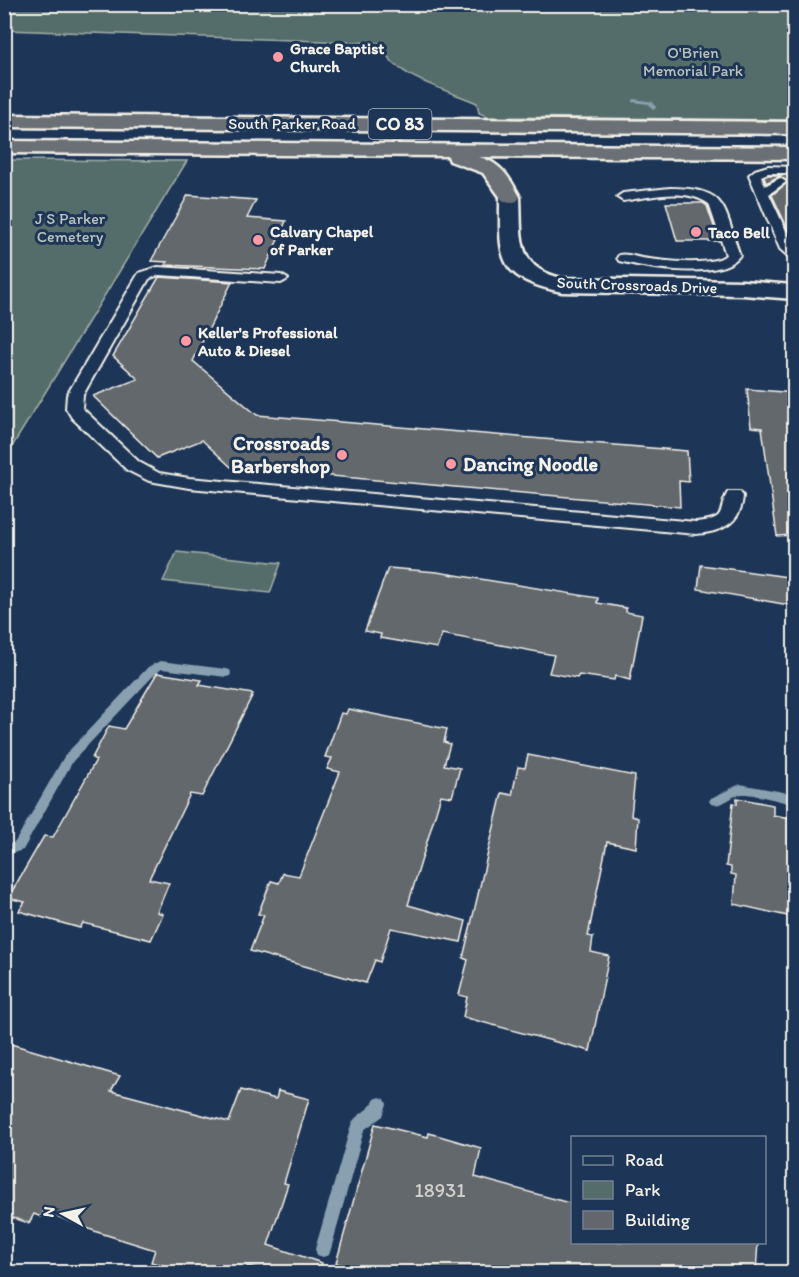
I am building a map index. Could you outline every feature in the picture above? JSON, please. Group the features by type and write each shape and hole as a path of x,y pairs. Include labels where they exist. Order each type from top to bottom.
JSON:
{"highway":[{"name":"South Parker Road","path":"4,121 795,128"},
{"name":"South Parker Road","path":"4,147 795,153"},
{"path":"417,150 485,165 498,173 510,197"},
{"path":"510,197 516,174 519,171 544,160 582,152"}],"street":[{"name":"South Crossroads Drive","path":"510,197 514,260 523,272 541,281 562,285 743,288 795,292"}],"lane":[{"path":"790,175 770,170 757,172 754,175 787,249 795,254"},
{"path":"762,193 790,175"},
{"path":"623,197 670,192 709,196 715,202 733,255 725,262 712,264 643,263 624,258"},
{"path":"281,279 158,272 144,276 75,395 74,408 78,415 133,466 155,477 189,483 696,528 710,528 728,517 734,509 734,496"}],"green space":[{"name":"O'Brien Memorial Park","path":"5,4 794,5 794,120 489,117 479,113 477,103 408,74 386,55 380,43 5,30"},
{"name":"J S Parker Cemetery","path":"4,160 187,161 5,458"},
{"path":"177,552 281,563 270,593 163,581"}],"building":[{"path":"768,175 795,175 795,244 772,195 788,182 779,176 766,183 764,177"},
{"path":"188,195 256,200 247,218 286,221 265,269 165,265 167,262 151,261"},
{"name":"Taco Bell","path":"666,203 703,203 707,206 719,241 677,241"},
{"path":"159,277 232,282 193,361 257,415 687,451 689,482 679,481 680,507 231,467 202,440 157,458 93,396 138,379 113,356"},
{"path":"747,389 795,393 795,535 777,536 762,428 751,427"},
{"path":"701,565 795,578 795,606 698,589"},
{"path":"388,568 437,572 598,598 597,603 626,608 626,612 642,615 630,680 615,676 614,680 579,675 577,678 549,673 554,655 442,634 437,648 380,638 381,634 365,631"},
{"path":"157,673 202,680 199,685 253,694 202,796 190,794 149,879 169,883 157,912 163,914 151,940 83,923 80,928 19,911 25,902 8,898 44,836 53,837 96,760 92,758 109,726 124,729"},
{"path":"348,709 447,729 444,742 450,744 444,765 460,768 452,797 441,795 408,905 466,921 461,942 391,928 380,962 375,960 366,983 250,951 264,915 258,914 271,881 279,883 283,873 299,876 340,772 327,769 332,758 325,757 341,713 346,714"},
{"path":"528,755 635,776 631,816 638,818 636,848 607,842 588,936 593,937 591,952 609,956 590,1051 463,1017 467,997 459,995 468,960 463,958 502,793 512,795 518,767 525,768"},
{"path":"737,798 773,805 773,815 795,819 795,912 792,912 792,917 734,904 736,875 731,874 731,867 726,866 733,803 737,804"},
{"path":"4,1042 120,1076 111,1091 229,1122 241,1090 276,1099 278,1091 309,1099 284,1183 288,1184 268,1245 322,1263 319,1272 271,1272 248,1266 245,1272 186,1272 151,1262 155,1250 97,1232 44,1211 41,1217 34,1214 29,1223 4,1215"},
{"path":"375,1124 428,1137 429,1133 481,1148 475,1177 571,1203 571,1244 758,1244 756,1272 367,1272 336,1263"}],"waterway":[{"path":"634,101 651,103 653,108"},
{"path":"7,850 19,846 69,758 152,670 160,665 226,673"},
{"path":"715,801 740,789 794,799"},
{"path":"323,1249 358,1125 378,1111 380,1104"}],"place":[{"name":"Grace Baptist Church","path":"278,57"},
{"name":"Taco Bell","path":"696,232"},
{"name":"Calvary Chapel of Parker","path":"258,240"},
{"name":"Keller's Professional Auto & Diesel","path":"186,341"},
{"name":"Crossroads Barbershop","path":"342,455"},
{"name":"Dancing Noodle","path":"451,464"}]}
